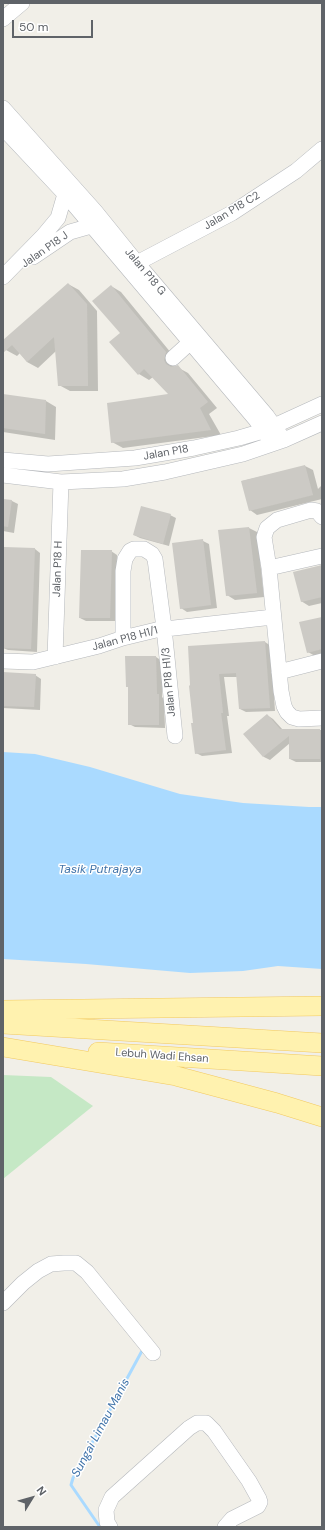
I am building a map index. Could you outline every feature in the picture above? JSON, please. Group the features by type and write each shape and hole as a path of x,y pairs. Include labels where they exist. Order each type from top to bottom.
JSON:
{"main road":[{"path":"3,1010 121,1007 322,1006"},
{"name":"Lebuh Wadi Ehsan","path":"3,1024 322,1043"},
{"path":"3,1047 176,1076 277,1102 322,1117"},
{"name":"Lebuh Wadi Ehsan","path":"3,1047 322,1066"}],"street":[{"path":"3,19 22,3"},
{"name":"Jalan P18 G","path":"3,108 94,211 137,263 256,420 269,429 278,442"},
{"name":"Jalan P18 G","path":"3,128 65,194 91,226 194,339"},
{"name":"Jalan P18 C2","path":"137,263 232,213 296,171 322,149"},
{"name":"Jalan P18 J","path":"3,277 43,236 58,218 65,194"},
{"name":"Jalan P18 J","path":"3,280 70,232 91,226"},
{"path":"173,358 194,339"},
{"name":"Jalan P18","path":"3,460 48,464 135,458 194,448 269,429 322,404"},
{"name":"Jalan P18","path":"3,475 61,482 123,479 165,472 242,454 278,442 322,423"},
{"name":"Jalan P18 H","path":"55,657 61,482"},
{"path":"322,517 317,511 311,510 277,520 267,528 264,538 282,699 287,712 292,717 299,719 322,718"},
{"name":"Jalan P18 H1/3","path":"122,638 123,571 127,555 134,549 144,549 152,554 155,559 175,736"},
{"path":"268,568 322,556"},
{"name":"Jalan P18 H1/1","path":"3,661 33,662 164,628 272,617"},
{"path":"279,672 322,662"},
{"path":"3,1303 23,1283 38,1271 51,1264 76,1263 87,1272 153,1353"},
{"path":"110,1527 107,1522 106,1510 112,1497 189,1428 197,1423 206,1423 214,1431 249,1481 260,1502 258,1506 232,1519 225,1527"}],"green space":[{"path":"3,1075 51,1077 93,1106 3,1179"}],"water":[{"name":"Tasik Putrajaya","path":"3,752 35,754 90,767 180,794 243,803 322,807 322,969 278,966 243,971 190,973 86,964 3,959"}],"building":[{"path":"68,283 87,304 88,386 58,386 54,337 27,362 12,345 3,353 3,340"},
{"path":"111,285 166,352 164,360 166,364 171,367 178,365 208,402 200,408 211,430 111,443 107,403 168,394 144,369 138,375 109,342 120,333 92,301"},
{"path":"3,394 46,400 45,434 3,428"},
{"path":"305,465 313,495 249,511 241,481"},
{"path":"3,499 12,500 8,527 3,526"},
{"path":"141,506 171,514 163,544 133,535"},
{"path":"249,527 257,593 226,596 218,530"},
{"path":"203,539 211,605 180,609 172,543"},
{"path":"4,547 35,548 31,649 3,648"},
{"path":"81,550 112,550 110,618 79,618"},
{"path":"322,565 322,597 301,602 293,572"},
{"path":"322,617 322,649 307,653 299,622"},
{"path":"265,641 270,708 239,709 236,673 219,674 223,713 221,713 226,750 195,754 191,723 193,723 189,686 188,646"},
{"path":"125,656 156,656 157,694 159,694 159,725 128,725 128,687 126,687"},
{"path":"3,672 36,674 34,707 3,706"},
{"path":"267,714 280,729 320,729 320,759 289,759 289,736 263,757 243,734"}],"waterway":[{"name":"Sungai Limau Manis","path":"100,1527 71,1485 73,1478 143,1349"}]}
